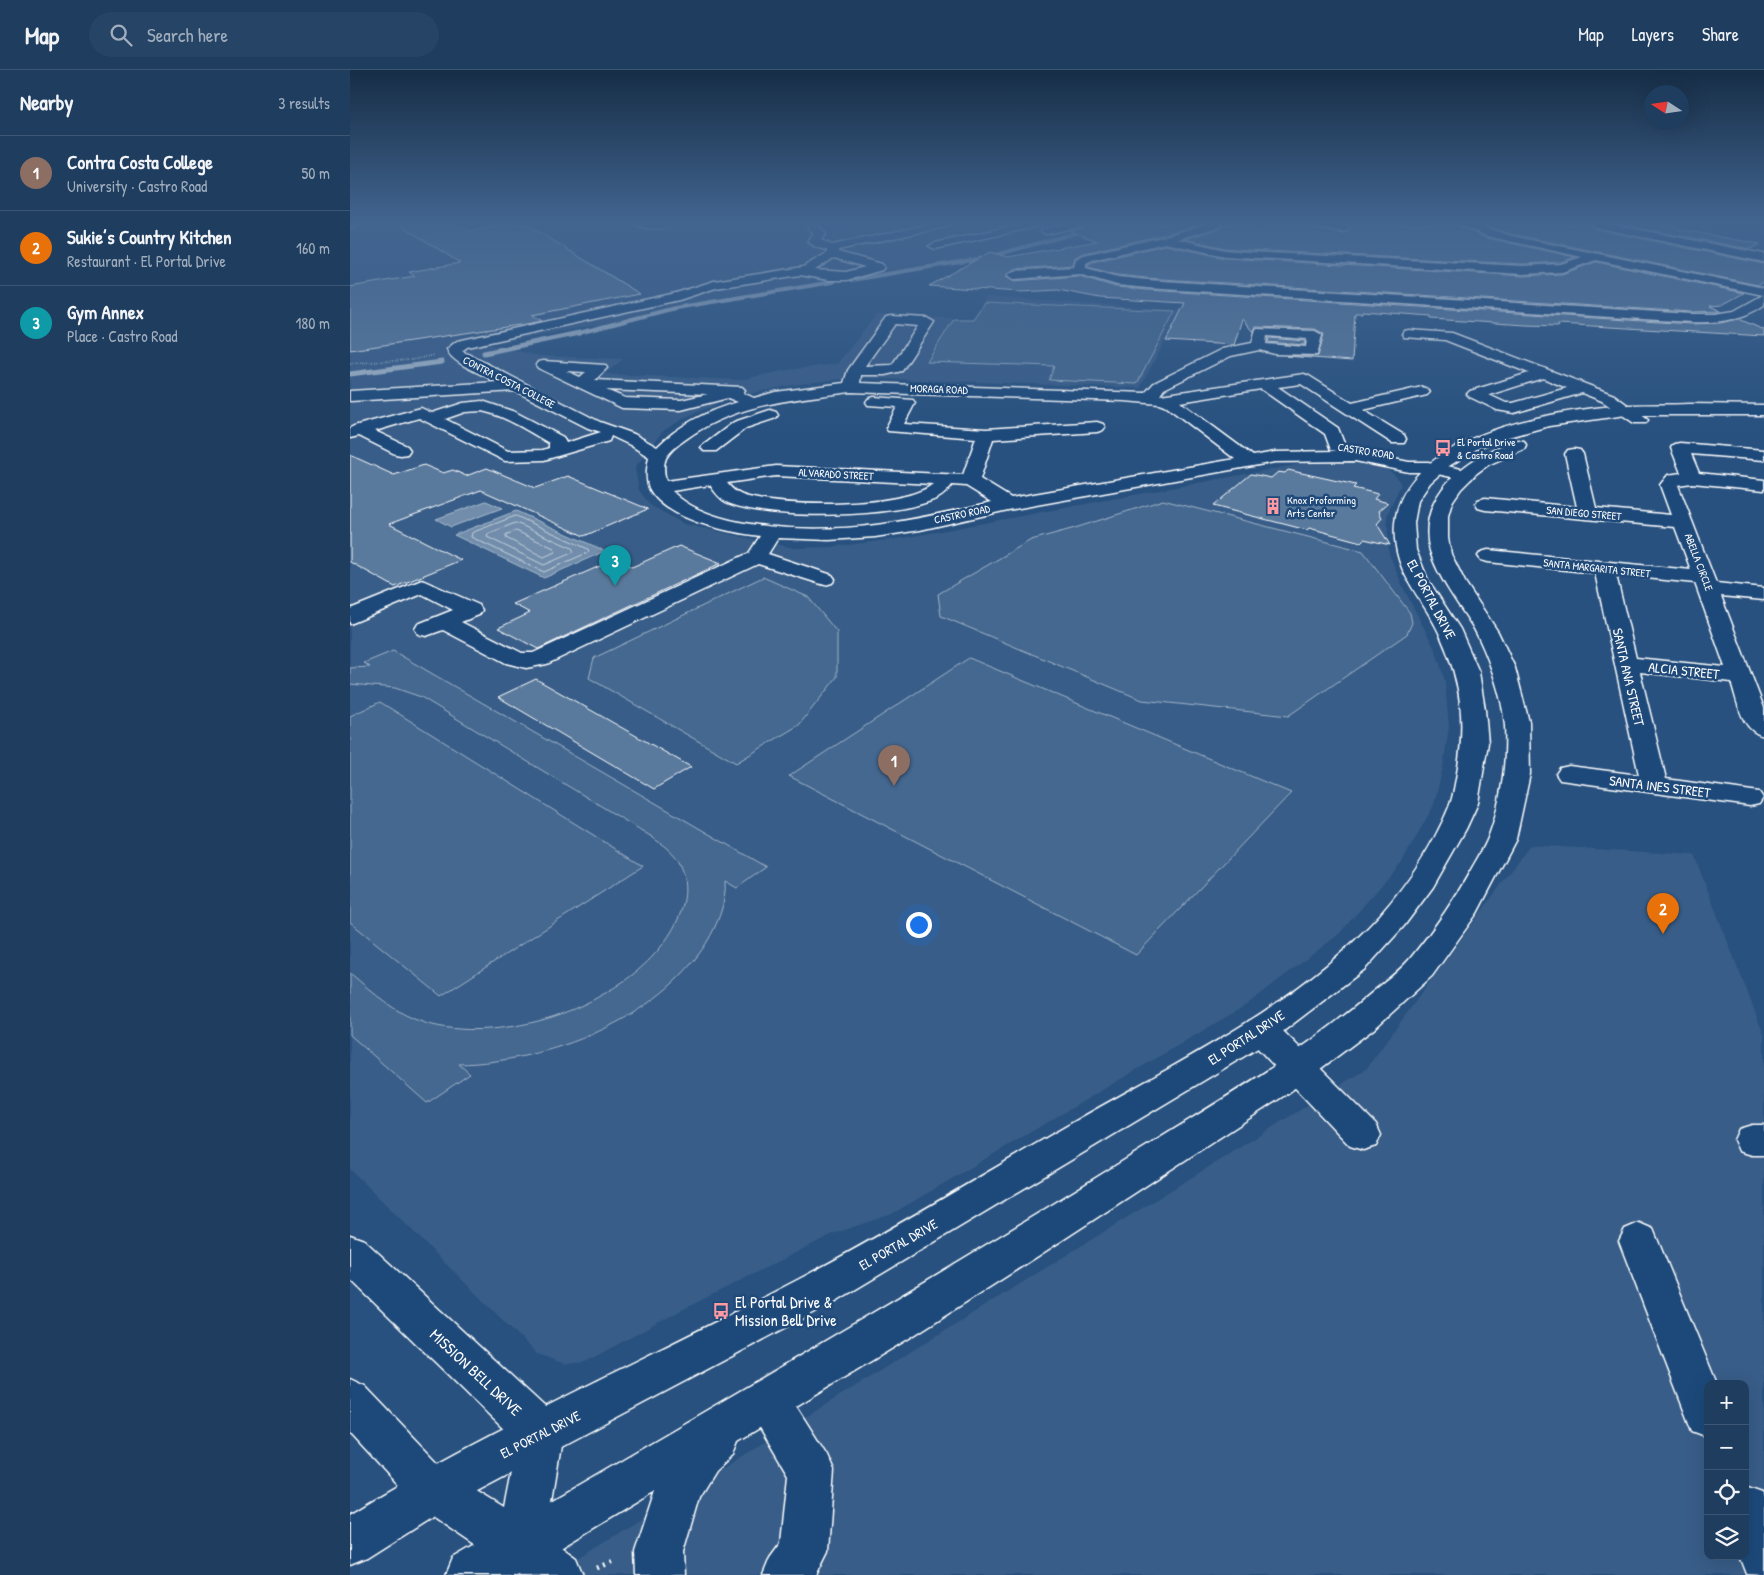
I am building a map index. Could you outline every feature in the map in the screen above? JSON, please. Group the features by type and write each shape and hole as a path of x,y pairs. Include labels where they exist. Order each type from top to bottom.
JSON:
{"street":[{"name":"CONTRA COSTA COLLEGE","path":"658,456 634,454 598,431 460,356 455,353 454,349 462,344 685,294"},
{"path":"1311,294 1708,318 1742,313 1764,299"},
{"path":"850,387 854,370 890,320 927,322 897,368 885,371 854,370"},
{"path":"1410,334 1447,336 1608,398 1633,415"},
{"path":"1259,346 1227,352 1159,386 1155,399 1304,379 1398,439"},
{"path":"1544,373 1475,394 1503,407 1514,408 1583,388"},
{"path":"581,384 622,402 681,405 728,392 780,381"},
{"path":"1264,384 1345,436 1380,428"},
{"path":"350,396 517,386"},
{"name":"MORAGA ROAD","path":"658,456 675,439 696,424 752,403 804,392 850,387 1155,399 1186,413 1249,461"},
{"path":"728,392 752,403"},
{"path":"1350,408 1422,392"},
{"path":"710,446 740,425 781,411 820,403 866,401 907,403 894,428 986,434 1097,426"},
{"path":"355,432 427,415 483,406 498,411 558,441 558,449"},
{"name":"EL PORTAL DRIVE","path":"470,1575 896,1323 1024,1244 1276,1082 1363,1019 1421,968 1466,906 1502,839 1516,774 1517,722 1503,668 1487,632 1446,565 1438,538 1439,516 1443,502 1443,462 1474,443 1495,435 1548,421 1633,415 1672,408 1764,410"},
{"path":"1186,413 1206,410"},
{"path":"427,415 505,456 544,455 598,431"},
{"name":"EL PORTAL DRIVE","path":"1633,415 1764,420"},
{"path":"355,432 401,450"},
{"path":"970,481 986,434"},
{"name":"CASTRO ROAD","path":"1275,457 1287,450 1345,436 1389,454 1418,461 1443,470"},
{"path":"1692,478 1680,448 1764,455"},
{"path":"1574,454 1588,514"},
{"name":"CASTRO ROAD","path":"658,487 674,504 698,516 733,527 772,532 829,534 874,531 920,524 1008,504 1275,457 1297,458 1347,455 1443,470"},
{"path":"658,456 655,471 658,487"},
{"name":"EL PORTAL DRIVE","path":"350,1541 433,1490 822,1288 1261,1030 1354,961 1393,919 1423,880 1465,803 1474,743 1473,710 1467,672 1449,629 1418,580 1406,550 1404,523 1409,501 1423,480 1443,470"},
{"name":"ALVARADO STREET","path":"658,487 776,471 970,481 1008,504"},
{"name":"ABELLA CIRCLE","path":"1764,484 1692,478 1674,479 1669,485 1758,724 1764,729"},
{"path":"715,479 728,496 746,502 796,509 865,507 900,502 932,494 948,480"},
{"name":"SAN DIEGO STREET","path":"1485,504 1684,522"},
{"path":"350,617 422,586 471,610 435,625 514,658 526,661 540,659 756,557 772,532"},
{"name":"SANTA MARGARITA STREET","path":"1488,556 1604,569 1764,594"},
{"path":"756,557 780,562 825,579"},
{"name":"SANTA ANA STREET","path":"1604,569 1654,785"},
{"name":"ALCIA STREET","path":"1626,664 1741,676"},
{"name":"SANTA INES STREET","path":"1569,774 1750,798"},
{"path":"1261,1030 1363,1135"},
{"path":"1639,1241 1704,1405"},
{"name":"MISSION BELL DRIVE","path":"350,1253 541,1434"},
{"path":"350,1401 433,1490 520,1546 575,1573"},
{"path":"660,1575 659,1552 679,1487 699,1455 754,1407 811,1471 804,1550 786,1575"},
{"path":"520,1546 541,1434"},
{"path":"1747,1515 1764,1557"}],"path":[{"path":"350,363 412,360 438,354"},
{"path":"575,1573 617,1560"}],"shaded area":[{"path":"350,294 769,294 489,344 539,356 623,359 605,374 739,380 787,370 837,364 876,315 972,319 986,297 1181,310 1140,388 863,378 792,385 753,393 720,403 686,417 663,431 635,468 639,490 650,505 684,524 794,548 831,547 903,538 1321,460 1341,458 1377,465 1396,476 1401,484 1387,516 1389,554 1403,587 1436,651 1445,681 1449,727 1443,767 1434,805 1402,862 1338,935 1245,1006 892,1214 833,1234 680,1311 585,1362 565,1364 537,1354 350,1169"},
{"path":"984,303 1175,311 1137,384 1049,380 1054,366 927,362 954,319 973,319"},
{"path":"1163,500 1363,551 1410,613 1412,623 1407,634 1288,716 1142,700 941,616 938,594 1031,540"},
{"path":"763,577 808,597 837,632 837,677 799,725 736,763 589,678 594,658"},
{"path":"393,651 766,867 737,888 725,881 721,913 707,942 686,970 661,994 631,1014 598,1031 564,1045 529,1055 459,1064 470,1074 427,1103 350,1035 350,973 394,1008 425,1023 469,1030 513,1026 553,1017 585,1004 605,993 624,981 651,958 663,944 681,912 685,895 684,877 675,856 652,837 421,697 395,688 350,684 350,668 370,667 364,663"},
{"path":"969,658 1291,793 1136,955 789,776"},
{"path":"380,702 643,866 441,996 350,922 350,716"},
{"path":"1530,845 1694,855 1764,1035 1764,1575 551,1575 1366,1069"}],"water":[{"path":"486,501 502,508 451,527 436,519"},
{"path":"516,511 605,551 544,578 454,535"}],"building":[{"path":"350,294 639,294 532,315 542,321 350,350"},
{"path":"1080,294 1215,294 1691,324 1720,323 1739,319 1764,330 1764,336 1558,324 1559,326 1526,325 1431,319 1431,316 1362,311 1362,313 1355,313 1352,361 1286,356 1318,356 1324,334 1315,329 1256,327 1253,332 1242,319 1234,345 1166,341 1185,303 1100,298"},
{"path":"1407,294 1742,294 1722,305 1710,306 1721,311 1691,312"},
{"path":"1269,338 1305,341 1304,345 1268,342"},
{"path":"350,455 394,475 424,465 443,473 453,470 466,476 487,468 535,488 568,476 648,509 584,536 481,490 389,524 461,560 395,587 350,562"},
{"name":"Knox Proforming Arts Center","path":"1288,470 1356,485 1353,488 1378,494 1374,499 1388,503 1379,511 1382,518 1377,524 1390,545 1364,539 1361,542 1213,506 1251,474 1271,478 1278,472 1285,473"},
{"path":"679,546 721,563 538,649 498,628 530,613 513,604 616,559 632,567"},
{"path":"536,679 691,767 654,789 498,697"}],"waterway":[{"path":"578,333 675,308 759,294"},
{"path":"484,353 578,333"},
{"path":"350,374 442,362"}],"place":[{"name":"El Portal Drive & Castro Road","path":"1443,448"},
{"name":"Knox Proforming Arts Center","path":"1273,506"},
{"name":"Gym Annex","path":"615,586"},
{"name":"Contra Costa College","path":"894,786"},
{"name":"Sukie’s Country Kitchen","path":"1663,934"},
{"name":"El Portal Drive & Mission Bell Drive","path":"721,1311"}]}
